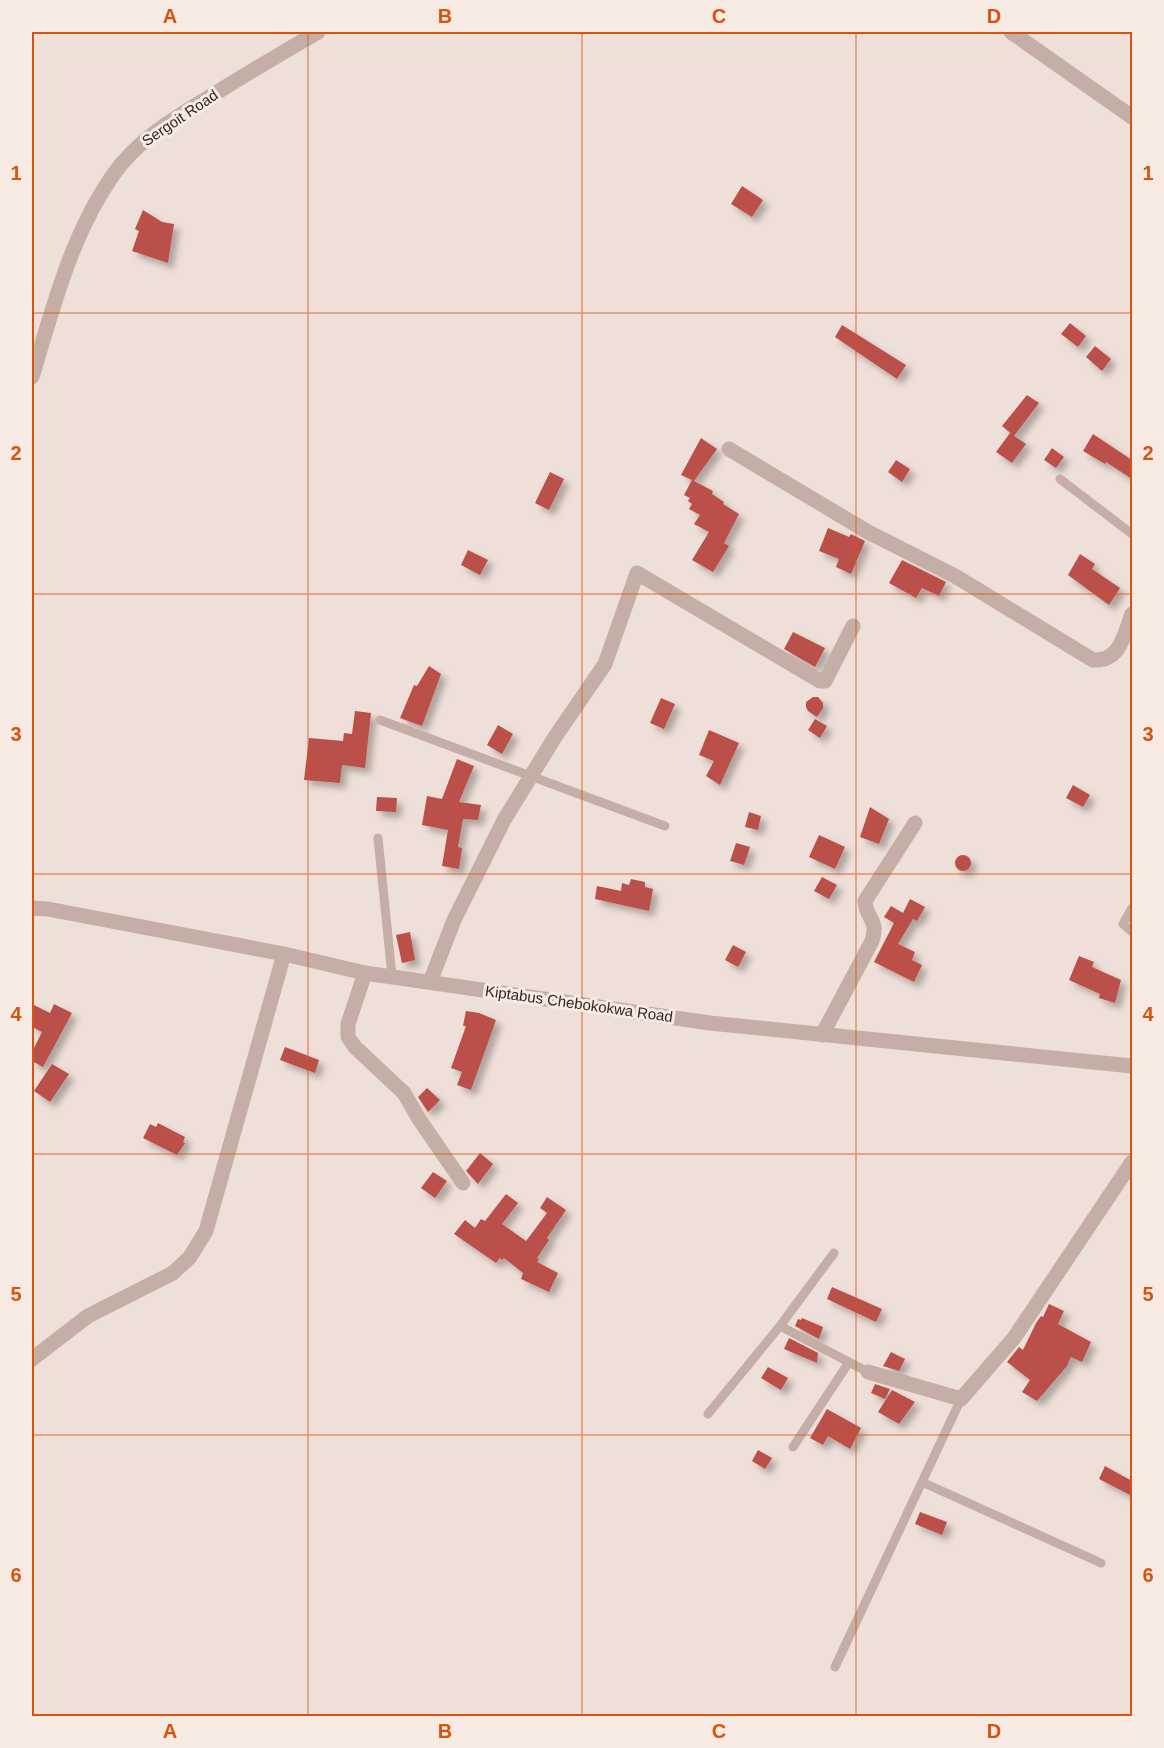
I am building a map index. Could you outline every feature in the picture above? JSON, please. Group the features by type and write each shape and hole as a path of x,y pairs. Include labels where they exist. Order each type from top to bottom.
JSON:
{"street":[{"name":"Sergoit Road","path":"32,377 61,282 81,230 113,174 141,143 186,111 318,32"},
{"path":"1011,32 1132,117"},
{"path":"729,449 868,532 954,576 1093,660 1107,659 1119,649 1132,615"},
{"path":"430,982 454,920 504,820 604,664 636,573 820,681 825,681 853,626"},
{"path":"822,1035 872,941 874,924 865,908 865,901 915,823"},
{"name":"Kiptabus Chebokokwa Road","path":"32,908 48,909 284,954 364,973 710,1023 1132,1066"},
{"path":"32,1359 88,1316 173,1273 190,1257 206,1231 284,954"},
{"path":"364,973 348,1024 348,1038 404,1093 463,1183"},
{"path":"868,1372 961,1399 1014,1338 1132,1162"}],"lane":[{"path":"1060,479 1132,534"},
{"path":"380,720 665,826"},
{"path":"378,838 392,976"},
{"path":"1132,908 1123,924 1132,932"},
{"path":"708,1414 780,1326 834,1253"},
{"path":"780,1326 868,1372"},
{"path":"793,1447 849,1362"},
{"path":"835,1667 961,1399"},
{"path":"922,1482 1101,1563"}],"building":[{"path":"742,186 763,200 752,217 731,204"},
{"path":"143,210 162,222 174,224 168,263 132,251 139,231 135,229"},
{"path":"1070,323 1086,336 1078,347 1061,334"},
{"path":"842,325 906,365 897,379 835,337"},
{"path":"1095,346 1111,359 1102,371 1086,357"},
{"path":"1027,395 1039,403 1014,436 1002,426"},
{"path":"1010,433 1026,444 1012,463 996,452"},
{"path":"1093,434 1132,460 1132,479 1106,462 1105,464 1083,451"},
{"path":"701,438 717,449 694,481 713,491 712,494 724,502 723,504 739,514 724,543 729,546 713,572 692,560 709,532 694,524 700,515 689,509 692,504 688,501 690,498 684,495 692,480 681,475"},
{"path":"1052,448 1064,457 1056,468 1044,460"},
{"path":"896,460 910,469 902,482 888,472"},
{"path":"550,472 564,479 549,510 535,503"},
{"path":"828,528 849,537 851,534 865,541 851,574 836,567 839,559 819,551"},
{"path":"468,550 488,560 480,575 461,565"},
{"path":"1080,554 1095,564 1092,569 1120,588 1109,605 1068,575"},
{"path":"902,560 946,582 939,596 922,588 916,598 889,583"},
{"path":"793,632 825,648 815,667 784,649"},
{"path":"429,666 441,674 422,726 400,718 414,685 417,686"},
{"path":"813,697 818,697 823,703 823,708 817,717 806,707 806,702"},
{"path":"661,698 675,704 664,729 650,723"},
{"path":"355,711 371,713 365,768 342,765 340,783 304,780 309,738 343,741 344,733 352,734"},
{"path":"815,719 827,726 820,738 808,730"},
{"path":"498,725 513,734 502,754 487,745"},
{"path":"709,730 739,743 720,785 706,776 714,761 699,755"},
{"path":"457,759 474,766 459,802 481,805 478,820 463,819 458,847 462,848 459,869 442,866 448,830 422,825 427,796 442,799"},
{"path":"1073,785 1090,795 1083,807 1066,798"},
{"path":"377,797 397,798 396,812 376,811"},
{"path":"870,807 889,819 879,844 860,837"},
{"path":"749,812 761,816 758,830 745,827"},
{"path":"819,835 845,847 835,869 809,857"},
{"path":"736,843 750,847 744,865 730,861"},
{"path":"960,855 966,855 971,863 969,869 960,871 955,866 955,860"},
{"path":"822,877 837,885 829,899 814,891"},
{"path":"631,879 645,882 645,887 653,889 649,911 595,899 597,886 621,891 622,883 629,885"},
{"path":"910,899 925,907 917,921 913,919 898,944 915,952 912,960 922,965 914,982 874,962 894,923 884,917 891,906 903,913"},
{"path":"410,932 415,960 402,963 396,935"},
{"path":"733,945 746,952 738,967 725,960"},
{"path":"1079,956 1094,962 1092,967 1121,980 1115,1003 1099,998 1100,994 1069,980"},
{"path":"32,1004 50,1013 54,1004 72,1013 43,1067 32,1061 32,1052 42,1032 32,1027"},
{"path":"466,1011 479,1013 496,1020 471,1090 457,1085 462,1072 451,1068 466,1026 463,1026"},
{"path":"285,1047 319,1060 315,1073 280,1060"},
{"path":"52,1064 69,1074 50,1102 34,1091"},
{"path":"427,1088 440,1100 428,1112 418,1097"},
{"path":"158,1123 185,1137 183,1142 185,1143 177,1155 143,1138 150,1124 156,1127"},
{"path":"480,1153 493,1164 478,1184 466,1171"},
{"path":"433,1172 447,1181 435,1198 421,1188"},
{"path":"506,1194 518,1203 502,1224 526,1241 547,1213 540,1208 547,1197 566,1210 537,1258 539,1260 537,1262 558,1273 549,1292 521,1279 523,1273 504,1258 502,1260 500,1258 496,1263 454,1234 465,1220 475,1228 481,1219 485,1221"},
{"path":"832,1287 882,1309 876,1322 827,1299"},
{"path":"1049,1304 1064,1311 1058,1324 1091,1342 1082,1362 1071,1357 1067,1366 1037,1401 1022,1392 1030,1380 1007,1362 1019,1347 1023,1350 1036,1323 1041,1316 1043,1317"},
{"path":"802,1318 823,1327 819,1339 795,1326 798,1319"},
{"path":"789,1338 818,1353 817,1363 784,1349"},
{"path":"891,1352 905,1359 899,1371 883,1366"},
{"path":"768,1367 788,1378 781,1390 761,1378"},
{"path":"875,1384 890,1389 885,1399 871,1393"},
{"path":"892,1390 915,1402 899,1424 878,1412"},
{"path":"827,1409 861,1428 850,1449 828,1436 823,1445 810,1438"},
{"path":"758,1450 772,1458 765,1469 752,1461"},
{"path":"1105,1466 1132,1481 1132,1496 1099,1479"},
{"path":"920,1512 947,1522 942,1535 915,1524"}]}
